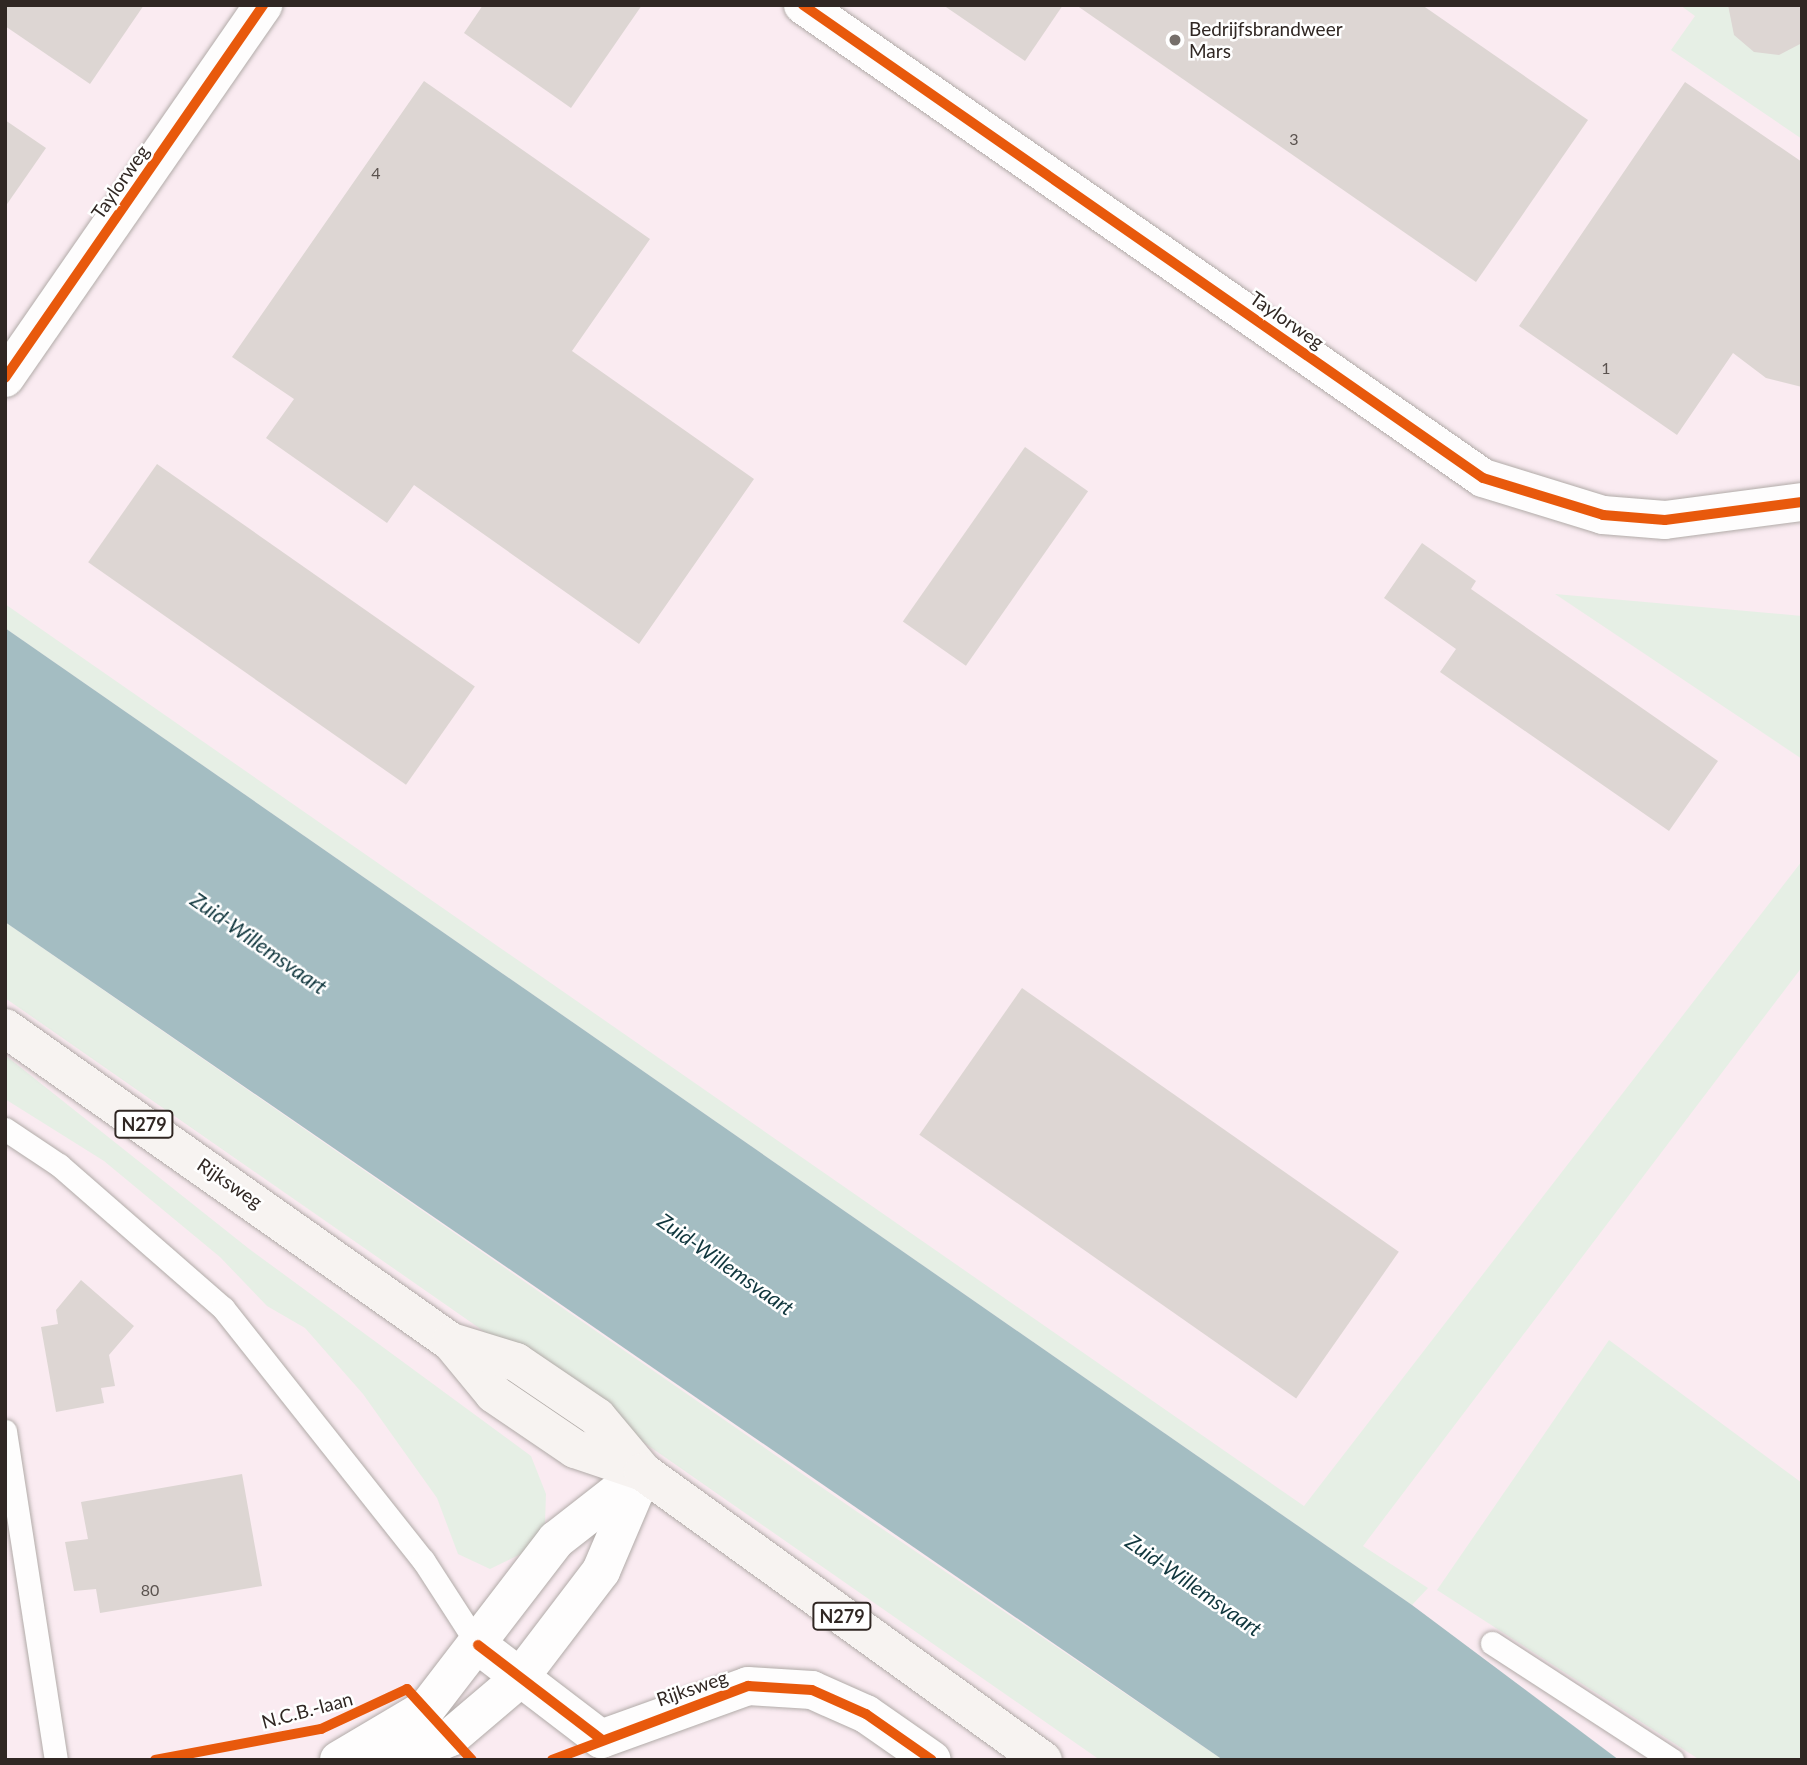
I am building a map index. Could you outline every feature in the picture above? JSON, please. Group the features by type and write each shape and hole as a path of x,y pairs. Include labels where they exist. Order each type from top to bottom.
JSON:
{"main road":[{"name":"Rijksweg","path":"5,1028 451,1342 526,1368 597,1417 643,1472 1042,1760"}],"street":[{"name":"Taylorweg","path":"5,378 263,5"},
{"name":"Taylorweg","path":"803,5 1483,478 1603,515 1665,520 1802,502"},
{"path":"339,1760 426,1708 478,1645 556,1540 643,1472"},
{"path":"397,1760 451,1737 518,1679 601,1571 643,1472"},
{"name":"Rijksweg","path":"478,1645 518,1679 601,1739 748,1686 812,1690 866,1714 932,1760"}],"lane":[{"path":"5,1129 60,1166 223,1308 422,1560 478,1645"},
{"path":"5,1431 56,1760"},
{"path":"1492,1643 1672,1760"}],"shaded area":[{"path":"5,5 1802,5 1802,1760 5,1760"},
{"path":"1680,5 1802,5 1802,139 1671,50 1695,16"},
{"path":"1555,594 1802,616 1802,759"},
{"path":"5,604 1304,1506 1802,861 1802,967 1363,1546 1428,1588 1412,1605 5,628"},
{"path":"5,922 856,1511 1223,1760 1100,1760 5,998"},
{"path":"5,1055 248,1248 531,1456 546,1494 545,1523 531,1549 490,1569 458,1554 437,1498 363,1394 305,1328 267,1306 220,1257 104,1161 5,1099"},
{"path":"1609,1340 1802,1483 1802,1760 1700,1760 1437,1590"}],"water":[{"name":"Zuid-Willemsvaart","path":"5,628 1412,1605 1619,1760 1223,1760 5,922"}],"building":[{"path":"5,5 144,5 90,84 5,26"},
{"path":"483,5 642,5 571,108 464,33"},
{"path":"943,5 1063,5 1025,61"},
{"path":"1076,5 1422,5 1588,120 1476,282"},
{"path":"1728,5 1802,5 1802,43 1779,55 1754,52 1734,35"},
{"path":"424,81 650,239 572,351 754,479 639,644 414,485 387,523 266,438 294,399 232,357"},
{"path":"1685,82 1802,162 1802,387 1766,378 1733,353 1677,435 1519,326"},
{"path":"5,120 46,148 5,207"},
{"path":"1025,447 1088,491 966,666 903,621"},
{"path":"157,464 475,687 406,785 88,562"},
{"path":"1422,543 1476,581 1471,589 1718,761 1669,831 1440,672 1456,649 1384,598"},
{"path":"1022,988 1399,1252 1296,1398 919,1135"},
{"path":"81,1280 134,1326 109,1355 115,1386 101,1388 104,1403 56,1412 41,1327 58,1324 56,1310"},
{"path":"242,1474 262,1586 100,1613 96,1589 74,1591 65,1542 88,1539 81,1502"}],"cycle path":[{"path":"5,378 263,5"},
{"path":"803,5 1483,478 1603,515 1665,520 1802,502"},
{"path":"478,1645 601,1739"},
{"path":"552,1760 748,1686 812,1690 866,1714 932,1760"},
{"name":"N.C.B.-laan","path":"155,1760 321,1729 407,1689 472,1760"}],"place":[{"name":"Bedrijfsbrandweer Mars","path":"1175,40"}]}
